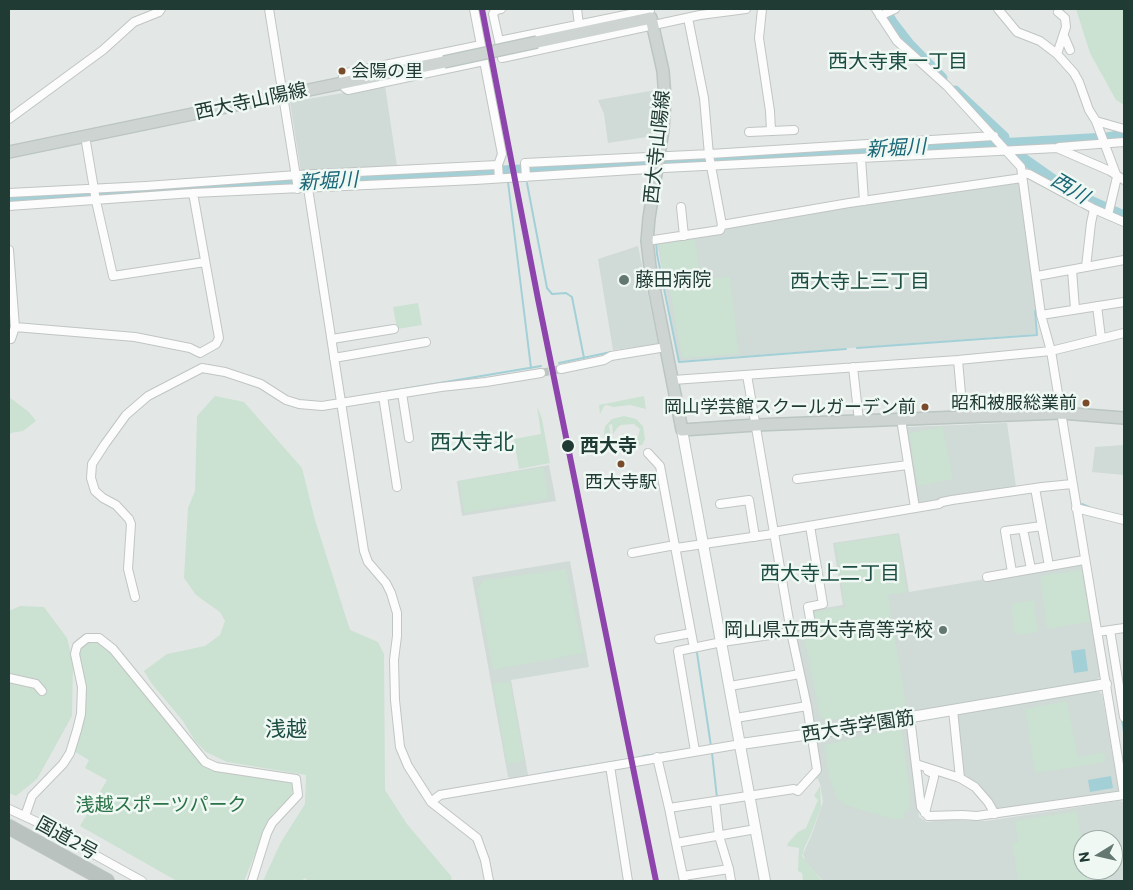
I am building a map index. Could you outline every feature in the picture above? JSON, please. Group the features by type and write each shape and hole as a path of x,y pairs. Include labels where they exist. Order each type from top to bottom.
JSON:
{"highway":[{"name":"国道2号","path":"9,827 107,881"}],"main road":[{"name":"西大寺山陽線","path":"9,152 538,42 651,15 665,85 665,112 647,241 650,267 681,426"},
{"path":"1060,409 1124,418"},
{"path":"681,426 1060,409 1124,410"}],"street":[{"path":"9,119 103,50 134,22 161,9"},
{"path":"269,9 298,182"},
{"path":"474,9 502,154 498,165 499,177"},
{"path":"501,9 496,10 493,14 502,58 651,15"},
{"path":"577,9 579,25"},
{"path":"499,41 579,25 651,15 688,18 702,12 746,9"},
{"path":"762,9 759,38 770,111 771,131"},
{"path":"876,9 887,13 897,42 947,86 1021,167 1041,315 1050,351 1124,795 977,816 931,816 925,813 922,807 910,718"},
{"path":"998,9 1017,32 1040,41 1058,54 1077,77 1089,110 1096,121 1104,144 1121,178 1110,212"},
{"path":"1058,12 1065,18 1066,27 1058,54"},
{"path":"647,241 720,230 722,225 710,154 704,98 688,18"},
{"path":"1064,36 1070,50"},
{"path":"481,45 346,73 343,76 345,88 348,90 484,61"},
{"path":"1096,121 1124,129"},
{"path":"749,132 794,130"},
{"path":"85,136 96,200 113,276 205,262"},
{"path":"526,175 525,163 995,137"},
{"path":"9,206 96,200 147,191 298,182 308,188 1057,148 1124,142"},
{"path":"1057,148 1110,171 1121,178"},
{"path":"861,158 864,201"},
{"path":"561,161 562,173"},
{"path":"9,193 94,189 193,193 298,182 344,174 475,168 498,165"},
{"path":"475,168 475,179"},
{"path":"344,174 345,185"},
{"path":"722,225 1029,174 1094,209 1110,212 1124,222"},
{"path":"308,188 365,557 386,582 395,602 397,636 394,660 395,700 400,747 408,766 432,802 477,838 485,860 489,881"},
{"path":"193,193 219,338 216,344 200,353"},
{"path":"680,208 684,236"},
{"path":"1086,268 1090,224 1094,209"},
{"path":"9,250 15,327 11,339 9,338"},
{"path":"1036,276 1124,260"},
{"path":"1072,270 1075,309"},
{"path":"1041,315 1124,302"},
{"path":"1097,306 1101,338"},
{"path":"15,327 134,337 190,348 200,353 203,361 202,368"},
{"path":"332,339 394,329"},
{"path":"673,380 958,360 1050,351 1124,333"},
{"path":"334,358 426,342"},
{"path":"561,369 604,360 611,356 666,347"},
{"path":"958,360 963,413"},
{"path":"853,367 858,418"},
{"path":"136,597 128,569 131,524 129,519 116,505 102,498 95,491 91,478 92,464 105,444 126,415 148,396 202,368 225,372 261,384 286,400 299,404 322,406 541,373"},
{"path":"669,808 794,789 798,791 817,770 807,706 790,629 747,375"},
{"path":"402,393 409,438"},
{"path":"383,396 397,487"},
{"path":"903,416 915,508"},
{"path":"681,426 765,881"},
{"path":"648,453 660,466 694,648"},
{"path":"797,479 908,465"},
{"path":"632,553 755,537 939,504 952,500 1072,484"},
{"path":"1035,488 1049,566"},
{"path":"720,504 749,500 755,537"},
{"path":"1076,508 1124,520"},
{"path":"695,751 678,651 811,624 808,607 823,604 810,526"},
{"path":"1012,572 1005,531 1042,526"},
{"path":"1023,528 1031,569"},
{"path":"986,577 1084,560"},
{"path":"1097,632 1124,628"},
{"path":"1110,630 1122,693 1124,718"},
{"path":"659,639 691,633"},
{"path":"25,816 32,796 63,764 70,753 82,714 82,687 76,654 77,646 87,638 99,638 113,649 205,762 221,768 296,779 298,795 272,823 252,881"},
{"path":"730,686 800,674"},
{"path":"9,678 36,684 42,691"},
{"name":"西大寺学園筋","path":"432,802 440,794 657,757 910,718 1106,684"},
{"path":"736,718 807,706"},
{"path":"953,710 960,778"},
{"path":"657,757 684,878 729,869"},
{"path":"610,766 628,881"},
{"path":"916,766 960,778 978,789 995,814"},
{"path":"916,766 934,774 929,803 925,813"},
{"path":"919,785 925,784 931,787"},
{"path":"717,801 721,835 731,881"},
{"path":"9,809 61,834 70,841 142,881"},
{"path":"676,843 756,829"}],"shaded area":[{"path":"385,86 397,166 301,172 290,102"},
{"path":"656,90 653,136 608,143 604,114 598,100"},
{"path":"1017,182 1020,186 1033,273 1036,334 679,361 657,243 723,233 727,228 832,208"},
{"name":"藤田病院","path":"638,246 658,344 613,350 598,259"},
{"path":"1007,423 1016,487 918,503 907,427"},
{"path":"1124,445 1124,475 1092,472 1095,447"},
{"path":"549,465 556,501 462,516 457,481"},
{"name":"岡山県立西大寺高等学校","path":"899,533 909,592 1081,563 1100,676 1097,680 814,729 794,629 813,626 811,610 843,605 833,543"},
{"path":"570,561 589,667 511,680 528,775 511,778 508,777 472,577"},
{"path":"1097,690 1102,694 1119,793 996,811 961,775 955,714"},
{"path":"904,723 907,725 919,817 927,822 944,820 986,821 1118,801 1124,802 1124,881 823,881 806,862 803,854 823,802 818,779 813,778 818,771 813,740"}],"green space":[{"path":"1076,9 1124,9 1124,105 1116,100 1090,53"},
{"path":"695,239 700,275 664,280 659,244"},
{"path":"730,276 739,354 682,358 669,285"},
{"path":"418,303 422,325 397,329 393,307"},
{"path":"215,396 244,402 302,468 315,520 350,630 378,642 384,654 385,790 407,824 451,876 452,881 308,881 305,878 301,881 263,881 281,842 305,804 306,775 227,762 206,752 195,741 183,721 152,684 144,671 167,654 205,646 220,635 225,621 220,612 196,595 184,578 188,508 195,491 197,416"},
{"path":"644,396 646,409 630,405 613,407 607,405 604,406 600,414 599,405"},
{"path":"9,397 29,412 36,421 23,431 11,433 9,436"},
{"path":"537,406 542,419 550,463 519,469 514,439 541,434"},
{"path":"624,416 636,419 643,426 645,439 642,445 635,446 634,440 615,443 614,438 621,441 638,437 640,429 634,424 621,425 613,434 612,424 609,425 612,443 606,444 605,426 612,419"},
{"path":"943,427 953,479 918,486 909,433"},
{"path":"544,467 549,499 464,513 459,481"},
{"path":"898,534 907,592 888,595 905,698 904,708 826,721 820,716 803,631 816,629 813,612 845,607 835,544"},
{"path":"566,569 584,653 493,670 477,589 484,580"},
{"path":"1081,570 1090,622 1047,629 1040,576"},
{"path":"1034,600 1038,632 1017,635 1014,630 1011,604"},
{"path":"20,606 44,607 67,638 73,662 72,716 37,779 16,796 9,793 9,611"},
{"name":"浅越スポーツパーク","path":"89,641 95,641 104,645 208,768 292,779 294,783 292,796 273,814 244,881 177,881 80,826 107,780 85,768 89,760 75,752 85,715 86,697 79,654 83,645"},
{"path":"510,681 524,761 507,764 493,684"},
{"path":"1067,701 1078,757 1104,752 1106,762 1035,773 1025,709"},
{"path":"898,728 902,730 910,791 909,809 905,812 903,819 893,819 848,806 837,799 829,777 824,745"},
{"path":"820,786 821,807 802,856 822,881 803,881 802,873 798,871 799,848 787,846 798,832 806,828 818,800 814,796"},
{"path":"1077,811 1080,830 1073,830 1073,880 1088,881 1018,881 1012,843 1018,842 1015,821"}],"water":[{"path":"1085,649 1088,671 1074,673 1071,651"},
{"path":"1111,776 1113,788 1090,792 1088,780"}],"waterway":[{"path":"884,9 909,44 942,78"},
{"path":"955,91 1004,137"},
{"name":"新堀川","path":"667,162 1107,138 1124,135"},
{"name":"西川","path":"1018,155 1079,196 1124,216"},
{"name":"新堀川","path":"9,198 648,163"},
{"path":"508,182 531,368"},
{"path":"527,183 547,288 552,294 566,293 572,297 584,358"},
{"path":"656,242 679,362 846,349"},
{"path":"857,348 1037,335 1036,310"},
{"path":"638,348 656,345"},
{"path":"559,363 611,352"},
{"path":"362,396 541,366"},
{"path":"1082,504 1089,507"},
{"path":"697,653 711,746"},
{"path":"1122,720 1124,732"},
{"path":"643,756 672,752"},
{"path":"712,753 717,798"},
{"path":"545,773 619,761"},
{"path":"727,849 732,868"}],"tunnel":[{"path":"541,373 561,369"}],"transit line":[{"name":"N","path":"482,9 538,299 656,881"}],"place":[{"name":"会陽の里","path":"342,71"},
{"name":"藤田病院","path":"624,280"},
{"name":"昭和被服総業前","path":"1086,403"},
{"name":"岡山学芸館スクールガーデン前","path":"925,407"},
{"name":"西大寺","path":"568,446"},
{"name":"西大寺駅","path":"621,464"},
{"name":"岡山県立西大寺高等学校","path":"943,630"}],"district":[{"name":"西大寺東一丁目","path":"898,61"},
{"name":"西大寺上三丁目","path":"860,281"},
{"name":"西大寺北","path":"472,442"},
{"name":"西大寺上二丁目","path":"830,573"},
{"name":"浅越","path":"286,729"}]}
